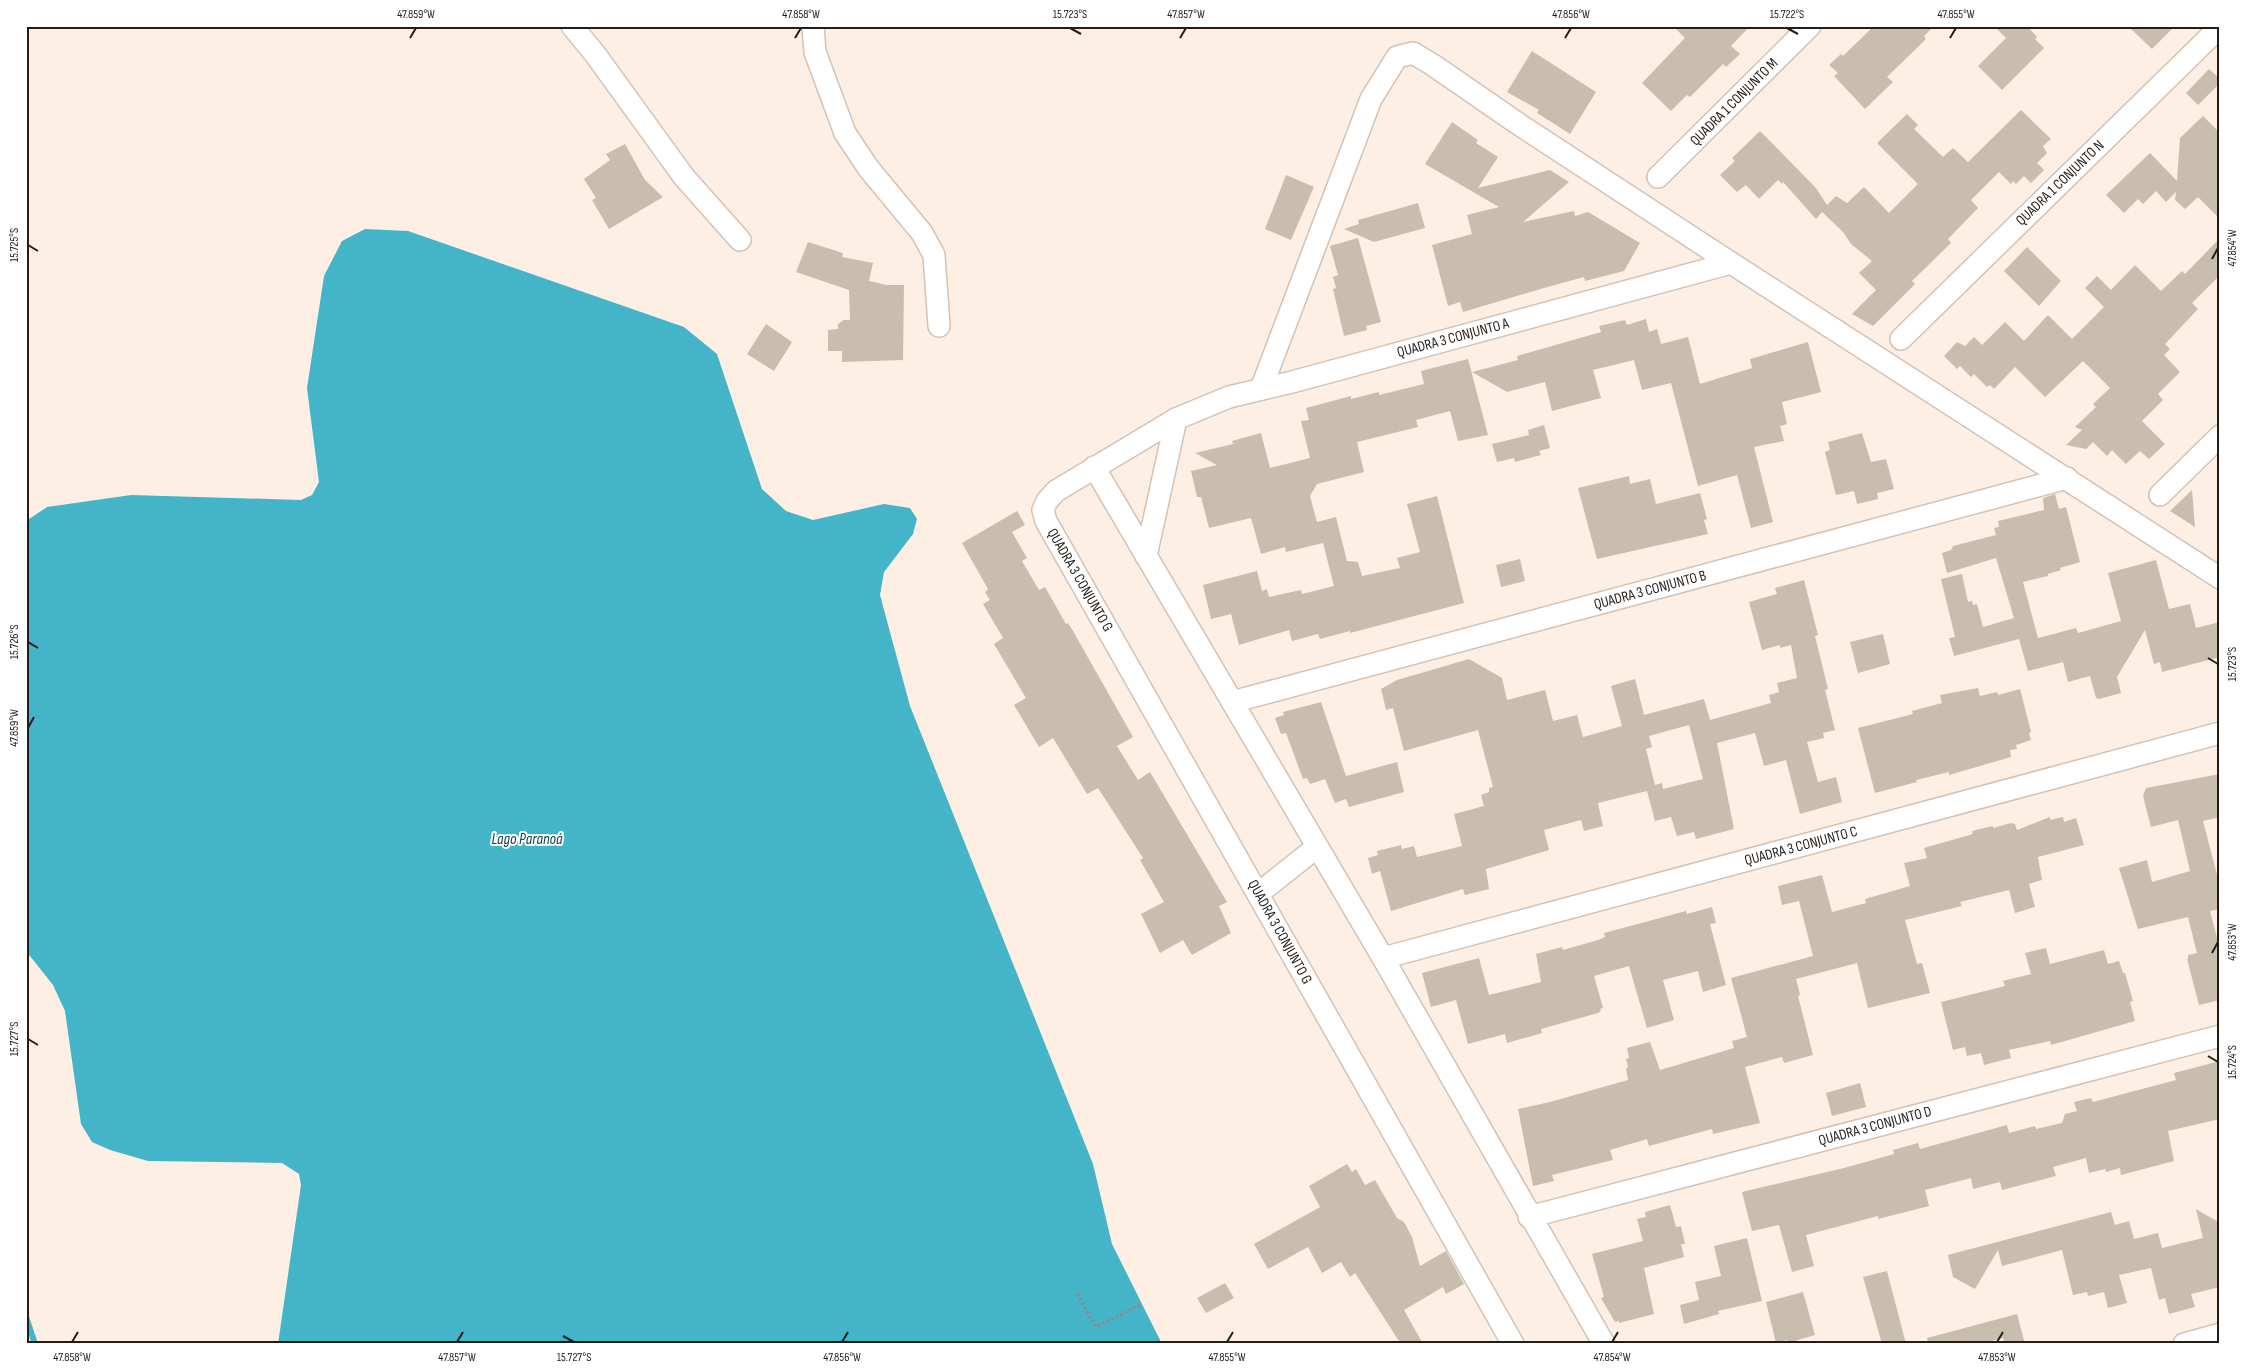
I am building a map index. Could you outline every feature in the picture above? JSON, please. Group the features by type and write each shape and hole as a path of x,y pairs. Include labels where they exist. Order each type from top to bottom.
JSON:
{"street":[{"path":"572,26 595,54 684,177 740,240"},
{"path":"813,26 814,52 845,133 869,169 922,233 934,254 939,326"},
{"name":"QUADRA 1 CONJUNTO M","path":"1658,177 1810,26"},
{"name":"QUADRA 1 CONJUNTO N","path":"1900,339 2220,27"},
{"path":"1260,389 1371,99 1397,57 1413,53 1434,65 1520,125 1731,263 2220,578"},
{"name":"QUADRA 3 CONJUNTO A","path":"1046,521 1043,510 1056,491 1176,419 1229,397 1731,263"},
{"path":"1146,556 1176,419"},
{"path":"2160,495 2220,436"},
{"path":"1094,467 1383,958 1529,1217 1604,1344"},
{"name":"QUADRA 3 CONJUNTO B","path":"1232,702 2067,478"},
{"name":"QUADRA 3 CONJUNTO G","path":"1046,521 1259,893 1513,1344"},
{"name":"QUADRA 3 CONJUNTO C","path":"1383,958 2220,734"},
{"path":"1259,893 1317,847"},
{"name":"QUADRA 3 CONJUNTO D","path":"1529,1217 2220,1036"},
{"path":"2184,1344 2220,1334"}],"path":[{"path":"1077,1294 1096,1327 1142,1304"}],"water":[{"name":"Lago Paranoá","path":"365,229 408,231 684,327 717,354 762,489 786,511 813,520 884,504 910,508 917,519 913,534 884,572 880,595 910,706 1093,1164 1112,1244 1162,1344 278,1344 301,1185 299,1174 282,1163 148,1161 110,1150 92,1142 81,1124 65,1011 53,985 26,951 26,521 47,507 131,495 301,500 312,495 319,482 307,388 324,276 342,241"}],"building":[{"path":"1673,26 1750,26 1731,46 1740,54 1726,67 1723,64 1690,97 1687,95 1671,111 1642,83 1685,38"},
{"path":"1874,26 1934,26 1924,36 1926,39 1887,77 1893,82 1865,109 1834,76 1838,73 1829,65 1841,54 1843,56"},
{"path":"1994,26 2027,26 2037,37 2035,39 2044,48 2002,90 1978,66 2006,38"},
{"path":"2128,26 2175,26 2152,49"},
{"path":"1532,51 1596,92 1570,134 1537,113 1539,110 1507,92"},
{"path":"2209,69 2220,79 2220,83 2198,105 2186,93"},
{"path":"2021,110 2051,139 2043,146 2047,153 2037,163 2044,170 2031,183 2024,176 2016,184 2013,181 2011,184 1999,172 1971,200 1978,208 1948,239 1951,243 1912,281 1915,284 1873,326 1852,314 1876,290 1859,273 1872,261 1851,244 1843,232 1822,212 1816,219 1783,182 1782,184 1778,180 1759,199 1746,185 1737,192 1720,175 1735,161 1732,158 1760,131 1816,188 1827,205 1836,196 1847,203 1864,187 1889,213 1918,184 1877,143 1907,114 1918,125 1914,129 1943,157 1953,148 1968,162"},
{"path":"2203,116 2220,133 2220,219 2198,197 2185,209 2175,200 2176,192 2166,202 2156,191 2143,204 2138,199 2124,213 2106,195 2150,153 2177,181 2180,138"},
{"path":"1452,122 1478,140 1476,143 1498,157 1478,188 1550,170 1569,182 1523,222 1574,211 1575,216 1588,212 1640,243 1624,271 1585,281 1584,277 1463,312 1460,302 1448,306 1432,245 1472,234 1467,215 1499,207 1425,164"},
{"path":"625,144 645,180 663,197 609,229 592,200 596,198 584,179 610,160 606,154"},
{"path":"1286,175 1314,187 1291,240 1265,229"},
{"path":"1418,203 1425,228 1374,242 1344,229 1359,224 1358,220"},
{"path":"1358,238 1381,322 1366,326 1367,330 1344,336 1333,289 1336,288 1333,277 1338,275 1330,246"},
{"path":"2220,238 2220,275 2192,303 2198,309 2165,344 2170,349 2164,355 2180,372 2158,394 2163,400 2142,421 2165,444 2149,459 2140,451 2126,464 2112,450 2107,456 2093,442 2086,449 2066,445 2082,430 2075,427 2096,407 2093,404 2110,388 2083,361 2045,397 2015,367 1994,389 1990,385 1987,387 1974,374 1971,377 1960,366 1957,369 1944,356 1957,342 1965,346 1974,337 1982,345 2005,322 2024,341 2048,315 2072,339 2104,307 2085,288 2097,276 2111,290 2135,265 2161,291 2182,271 2185,274"},
{"path":"808,242 843,253 842,257 873,263 869,281 887,285 904,285 903,360 842,362 842,351 828,351 828,330 838,329 838,324 844,320 850,320 849,290 796,272"},
{"path":"2027,247 2061,281 2039,306 2004,271"},
{"path":"1646,319 1649,332 1657,329 1661,344 1688,337 1700,384 1752,368 1750,359 1808,342 1821,392 1782,402 1787,424 1780,426 1784,441 1754,447 1773,522 1751,528 1737,475 1698,486 1671,383 1642,390 1634,360 1593,370 1601,398 1552,411 1545,382 1507,392 1472,372 1518,360 1517,356 1601,332 1599,326 1625,320 1627,325"},
{"path":"766,324 792,342 774,371 747,354"},
{"path":"1468,359 1488,435 1458,441 1450,411 1416,420 1418,427 1357,442 1364,472 1317,484 1310,496 1317,522 1336,517 1347,561 1358,562 1362,576 1400,568 1397,558 1420,552 1407,504 1437,496 1464,603 1320,639 1318,634 1292,641 1289,630 1239,645 1231,614 1211,619 1203,585 1257,571 1262,591 1267,589 1269,597 1301,590 1302,594 1334,586 1323,543 1286,552 1285,547 1261,554 1251,518 1209,528 1201,497 1197,497 1191,471 1217,465 1195,453 1233,444 1232,441 1261,433 1270,468 1310,458 1301,421 1309,420 1306,408 1351,396 1351,399 1379,392 1379,395 1424,384 1421,371"},
{"path":"1544,425 1550,448 1539,451 1541,455 1515,462 1514,458 1497,462 1492,444 1529,435 1528,430"},
{"path":"1862,433 1871,462 1886,459 1894,489 1877,493 1878,499 1857,504 1854,491 1836,495 1825,452 1830,450 1828,442"},
{"path":"1629,476 1630,484 1650,479 1656,504 1700,493 1707,519 1704,520 1708,534 1597,559 1578,488"},
{"path":"2192,490 2195,527 2170,511"},
{"path":"2055,494 2059,509 2066,507 2080,562 2060,568 2061,570 2048,574 2048,576 2023,582 2038,638 2076,628 2078,633 2121,621 2108,573 2156,560 2169,609 2190,604 2196,628 2220,622 2220,657 2162,672 2160,662 2154,664 2145,630 2117,677 2121,693 2099,699 2096,698 2090,676 2068,682 2063,662 2028,671 2019,639 1954,656 1949,638 1955,637 1941,579 1962,574 1968,602 1972,601 1973,605 1977,604 1983,627 2014,618 1996,558 1947,573 1942,553 1951,550 1953,546 1996,535 1994,528 1999,527 1998,521 2044,510 2043,498"},
{"path":"1017,511 1025,525 1012,532 1027,558 1022,561 1039,590 1045,587 1066,624 1068,623 1133,737 1117,746 1138,780 1150,772 1227,902 1219,906 1231,933 1192,955 1183,940 1160,953 1141,914 1164,902 1140,860 1143,858 1098,788 1087,794 1053,738 1039,747 1014,705 1026,698 994,644 1003,638 983,604 990,600 985,592 988,589 962,543"},
{"path":"1520,559 1525,581 1501,587 1496,565"},
{"path":"1804,580 1818,635 1815,636 1828,689 1825,690 1835,730 1823,733 1824,738 1807,742 1818,782 1836,777 1842,802 1800,814 1786,760 1764,766 1755,733 1717,743 1734,829 1696,839 1694,832 1677,836 1671,817 1655,821 1647,791 1598,803 1603,826 1584,831 1581,820 1544,830 1549,850 1486,869 1489,889 1465,895 1463,889 1391,911 1380,871 1372,874 1368,858 1378,855 1377,851 1401,845 1402,849 1414,846 1417,857 1462,846 1454,814 1484,806 1481,795 1489,792 1489,788 1493,787 1478,730 1404,751 1393,708 1386,710 1381,689 1397,680 1469,659 1502,678 1507,700 1545,690 1553,721 1577,715 1583,737 1622,726 1611,686 1635,679 1644,715 1704,699 1710,720 1771,703 1769,695 1779,692 1777,683 1797,678 1791,645 1780,648 1780,645 1762,650 1749,602 1777,594 1775,588","holes":["1689,725 1703,779 1663,789 1662,783 1655,785 1646,749 1652,747 1649,736"]},
{"path":"1883,634 1890,664 1858,673 1850,642"},
{"path":"1978,688 1980,696 1997,692 1998,695 2020,689 2031,732 2029,733 2031,740 2016,745 2017,749 2010,750 2011,757 1949,775 1949,772 1916,780 1917,782 1875,793 1858,728 1913,714 1912,711 1942,703 1940,695"},
{"path":"1321,702 1346,776 1397,762 1404,792 1349,807 1346,799 1335,803 1325,779 1310,784 1307,778 1303,779 1286,733 1281,734 1275,718 1284,715 1283,712"},
{"path":"2220,774 2220,817 2203,821 2220,886 2220,909 2210,911 2220,949 2220,1000 2199,1005 2187,959 2188,955 2197,953 2188,917 2138,929 2119,868 2147,860 2152,882 2190,871 2178,820 2151,827 2143,796 2146,788"},
{"path":"2050,817 2050,820 2063,817 2064,822 2076,818 2084,845 2038,857 2042,880 2029,884 2035,907 2015,913 2009,890 1960,902 1962,906 1905,920 1917,964 1922,963 1930,993 1868,1008 1857,963 1796,979 1800,995 1798,996 1813,1055 1784,1063 1782,1057 1745,1067 1760,1123 1713,1134 1712,1129 1649,1146 1647,1139 1610,1150 1613,1160 1552,1175 1554,1181 1533,1186 1518,1109 1628,1080 1626,1059 1629,1058 1627,1048 1650,1042 1660,1070 1734,1048 1732,1041 1747,1037 1731,978 1813,956 1799,901 1782,905 1778,886 1822,875 1832,912 1866,903 1865,899 1910,886 1904,863 1927,858 1924,848 1973,834 1972,831 1988,827 1993,826 1993,828 2011,823 2015,824 2017,830"},
{"path":"1712,907 1716,923 1710,924 1726,985 1703,992 1698,971 1663,980 1674,1020 1647,1028 1629,966 1594,976 1603,1008 1598,1013 1541,1029 1542,1033 1507,1043 1505,1034 1468,1044 1456,1000 1431,1007 1422,973 1479,958 1489,995 1541,982 1536,954 1562,947 1563,950 1598,940 1605,937 1604,933 1686,911 1687,914"},
{"path":"2046,948 2050,964 2104,950 2108,964 2119,961 2123,973 2125,973 2133,1001 2130,1002 2135,1021 2051,1045 2050,1041 2009,1050 2011,1058 1984,1065 1981,1053 1967,1056 1965,1047 1953,1050 1941,1002 2005,986 2003,981 2031,974 2025,953"},
{"path":"2220,1061 2220,1119 2168,1131 2174,1161 2121,1175 2120,1168 2106,1172 2105,1169 2089,1173 2086,1158 2053,1167 2056,1176 2002,1190 2000,1182 1973,1189 1971,1178 1925,1190 1929,1206 1878,1219 1878,1216 1806,1235 1814,1266 1792,1272 1779,1225 1752,1231 1742,1192 1844,1168 1894,1154 1893,1150 1918,1143 1920,1149 2007,1125 2009,1133 2035,1126 2036,1129 2062,1123 2065,1114 2077,1111 2074,1102 2091,1098 2093,1102 2176,1080 2174,1073"},
{"path":"1860,1083 1866,1107 1832,1116 1826,1093"},
{"path":"1347,1164 1352,1172 1356,1169 1365,1185 1375,1180 1397,1218 1404,1222 1412,1237 1420,1266 1446,1251 1464,1284 1446,1294 1443,1287 1404,1310 1423,1344 1401,1344 1355,1273 1350,1277 1341,1262 1322,1273 1308,1247 1268,1269 1254,1244 1320,1207 1309,1186"},
{"path":"1670,1205 1676,1227 1681,1226 1685,1244 1681,1244 1684,1257 1644,1268 1654,1314 1619,1323 1619,1321 1615,1322 1601,1298 1604,1297 1592,1254 1643,1241 1637,1219 1646,1217 1645,1212"},
{"path":"2196,1209 2220,1223 2220,1287 2191,1294 2195,1307 2169,1314 2165,1298 2159,1300 2151,1268 2119,1275 2127,1303 2108,1308 2104,1292 2088,1296 2087,1292 2073,1295 2062,1250 2002,1266 1998,1250 1975,1289 1953,1277 1948,1255 2111,1212 2115,1225 2129,1221 2134,1239 2158,1233 2162,1248 2203,1238"},
{"path":"1747,1238 1762,1301 1718,1311 1719,1314 1684,1324 1680,1305 1699,1300 1695,1282 1721,1276 1714,1246"},
{"path":"1887,1271 1906,1344 1882,1344 1863,1277"},
{"path":"1225,1283 1234,1298 1206,1313 1197,1298"},
{"path":"1803,1292 1815,1335 1788,1343 1787,1340 1776,1343 1766,1302"},
{"path":"2017,1314 2025,1344 2005,1344 2003,1338 1980,1344 1928,1344 1927,1338"}],"waterway":[{"path":"26,1317 35,1344"}]}
